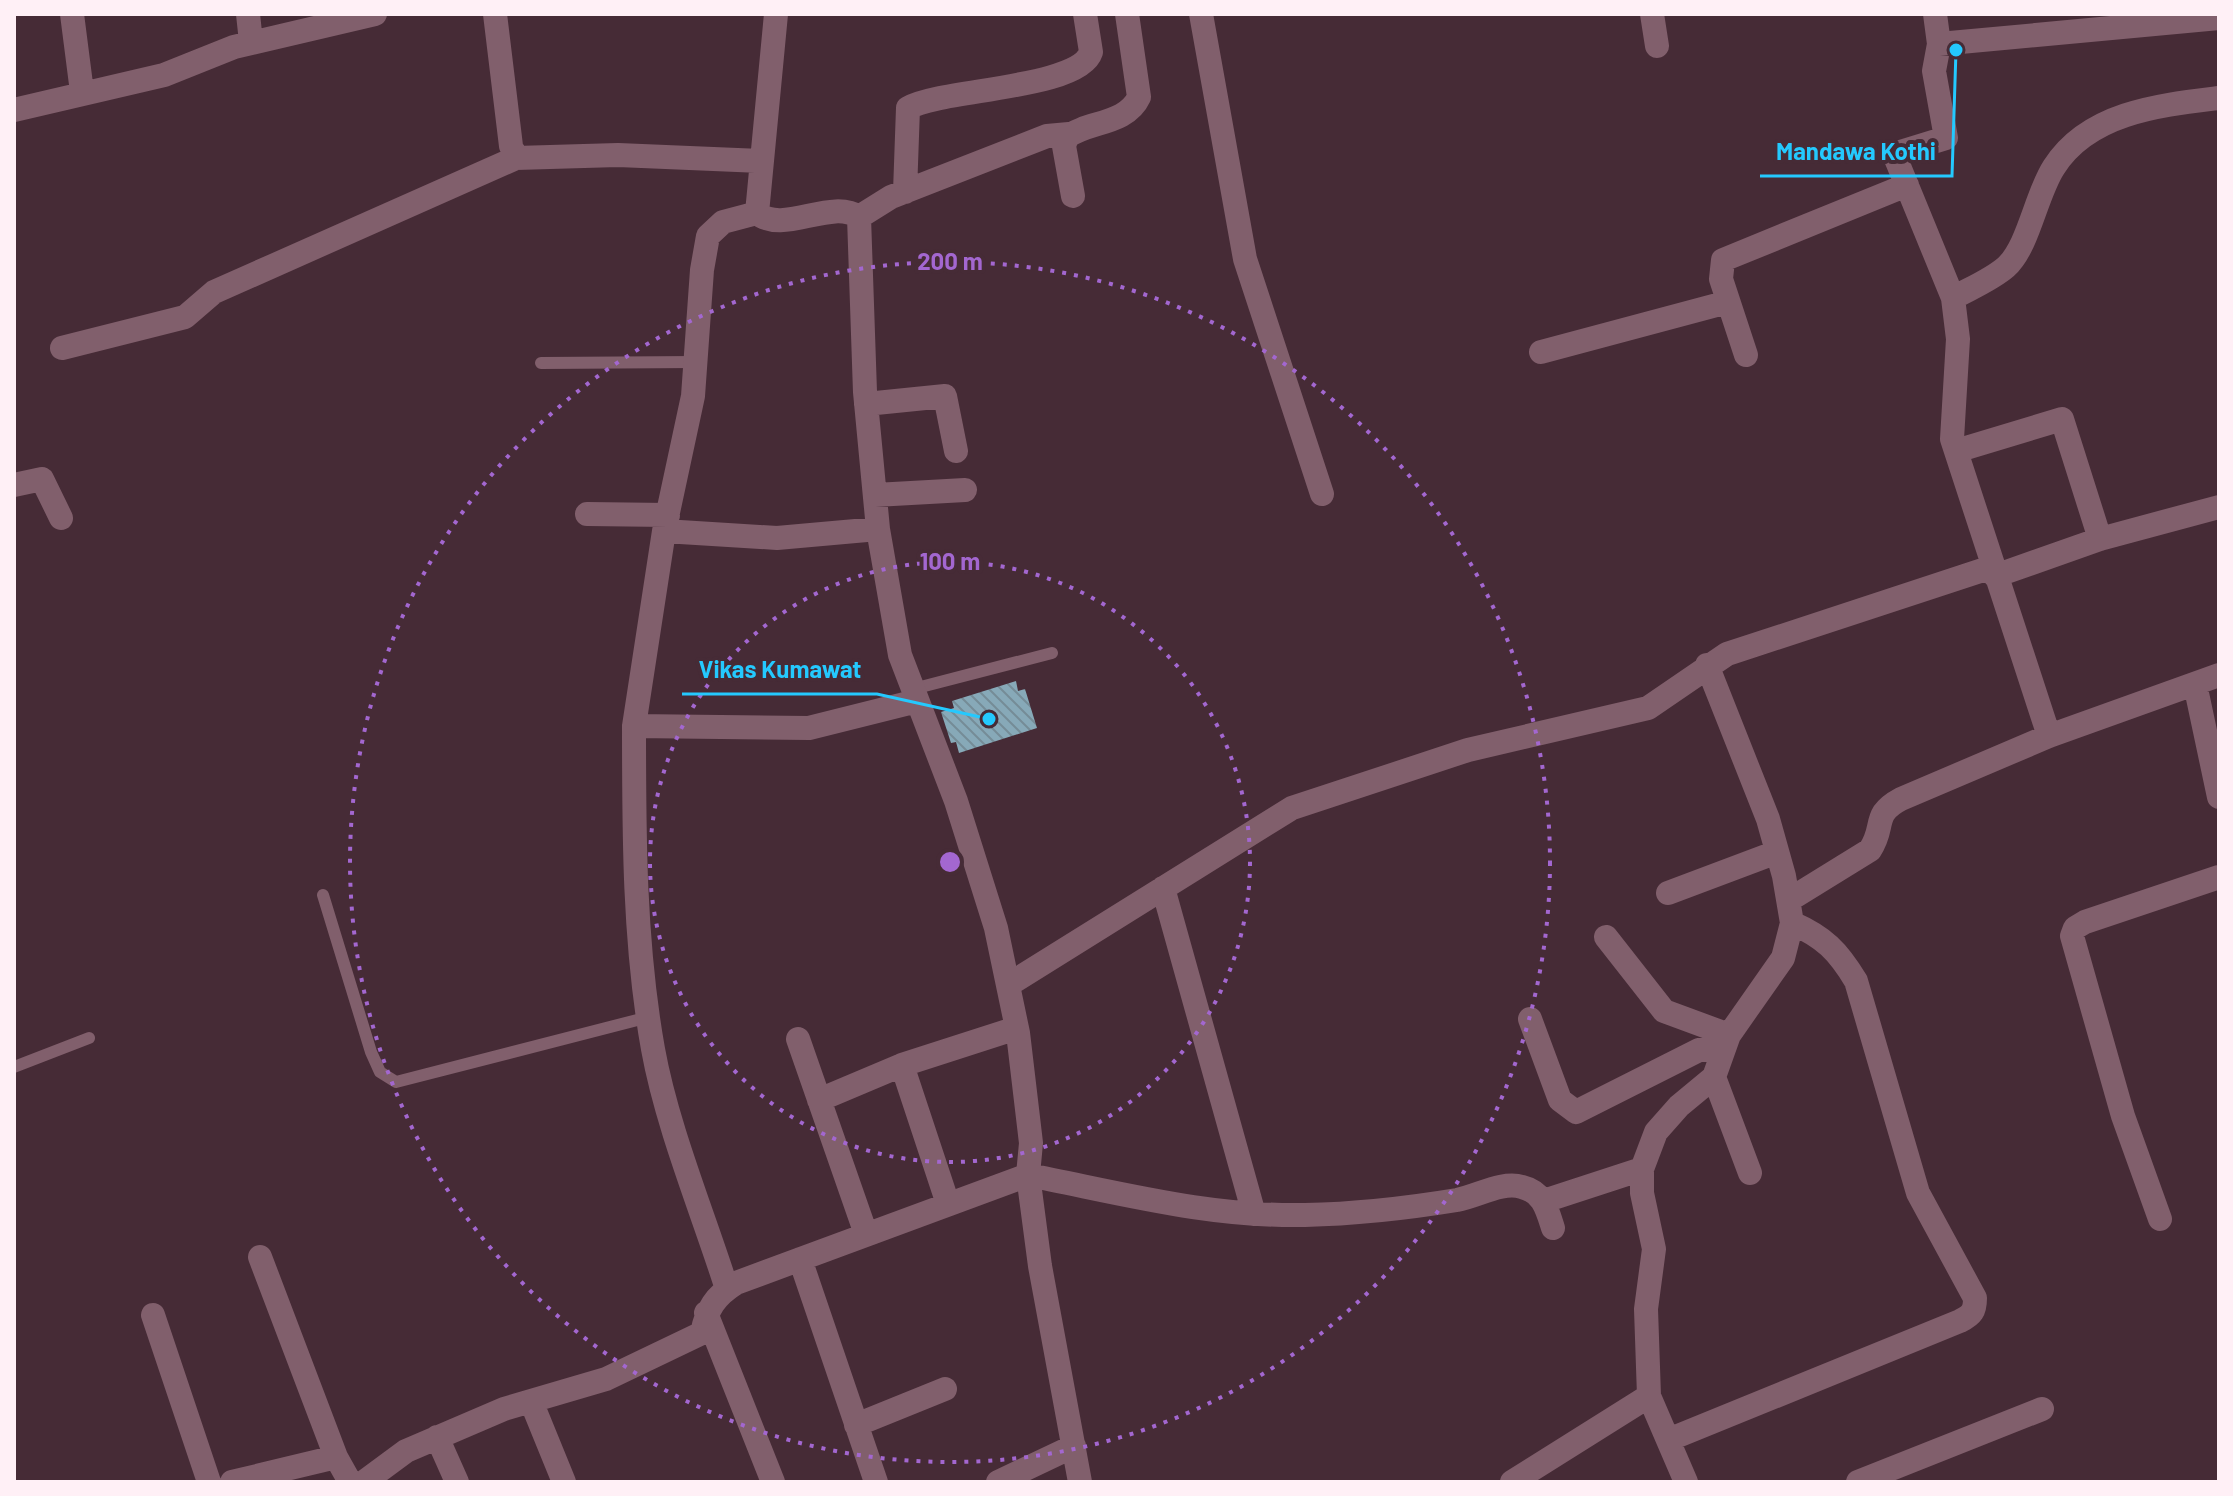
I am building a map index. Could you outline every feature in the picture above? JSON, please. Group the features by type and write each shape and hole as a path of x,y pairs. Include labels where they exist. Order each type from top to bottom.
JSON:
{"street":[{"path":"72,14 82,92"},
{"path":"248,14 251,42"},
{"path":"14,110 164,75 251,42 375,14"},
{"path":"495,14 511,146 516,158"},
{"path":"757,213 776,14"},
{"path":"905,192 906,116 910,106 1028,83 1084,62 1091,52 1085,14"},
{"path":"757,213 764,218 778,219 836,213 859,217 905,192 1047,136 1069,134 1115,118 1137,102 1140,91 1127,14"},
{"path":"1201,14 1245,259 1322,494"},
{"path":"1652,14 1657,46"},
{"path":"1935,14 1939,44 1934,71 1946,138 1894,154 1953,298 1958,339 1952,439 2049,736"},
{"path":"1939,44 2219,18"},
{"path":"1953,298 2009,264 2054,166 2079,142 2121,115 2162,105 2219,98"},
{"path":"1069,134 1064,146 1073,196"},
{"path":"62,348 185,317 214,292 516,158 618,155 761,161"},
{"path":"1746,355 1720,270 1723,260 1907,185"},
{"path":"727,1289 661,1078 649,1017 634,838 634,726 666,523 693,396 702,270 708,236 723,222 757,213"},
{"path":"859,217 866,404 878,529 900,655 960,815 996,928 1017,1028 1031,1143 1028,1175 1040,1266 1080,1482"},
{"path":"1541,352 1728,302"},
{"path":"866,404 945,396 956,451"},
{"path":"1956,451 2062,419 2100,539"},
{"path":"14,485 42,479 61,518"},
{"path":"875,495 965,490"},
{"path":"1008,985 1292,808 1468,750 1648,708 1707,665 1796,629 2219,507"},
{"path":"587,514 777,538 878,529"},
{"path":"1686,1482 1649,1396 1646,1309 1654,1249 1642,1193 1642,1169 1656,1132 1679,1106 1714,1077 1726,1041 1783,958 1790,912 1777,852 1707,665"},
{"path":"1790,912 1870,850 1878,839 1879,818 1885,808 2049,736 2219,675"},
{"path":"2195,684 2219,797"},
{"path":"634,726 809,728 915,695"},
{"path":"1668,893 1777,852"},
{"path":"2160,1219 2123,1116 2072,936 2075,928 2085,922 2219,877"},
{"path":"1163,888 1254,1214"},
{"path":"1668,1440 1960,1321 1971,1316 1975,1308 1975,1298 1918,1193 1856,981 1839,953 1790,912"},
{"path":"1606,937 1664,1011 1726,1041"},
{"path":"1530,1019 1560,1100 1567,1109 1576,1112 1699,1050 1726,1041"},
{"path":"819,1100 902,1065 1017,1028"},
{"path":"798,1039 866,1234"},
{"path":"902,1065 948,1204"},
{"path":"1714,1077 1750,1173"},
{"path":"1544,1201 1642,1169"},
{"path":"364,1482 406,1451 437,1437 531,1401 606,1379 702,1333 706,1313 718,1294 727,1289 1028,1175 1162,1205 1254,1214 1307,1215 1440,1202 1519,1185 1534,1191 1544,1201 1553,1228"},
{"path":"260,1257 336,1457 350,1482"},
{"path":"800,1259 876,1482"},
{"path":"706,1313 773,1482"},
{"path":"153,1315 209,1482"},
{"path":"856,1425 945,1389"},
{"path":"1512,1482 1649,1396"},
{"path":"531,1401 564,1482"},
{"path":"1858,1482 2042,1409"},
{"path":"437,1437 457,1482"},
{"path":"998,1482 1074,1446"},
{"path":"232,1482 336,1457"}],"lane":[{"path":"541,363 696,362"},
{"path":"915,695 1052,653"},
{"path":"323,895 371,1052 380,1072 396,1082 649,1017"},
{"path":"14,1067 89,1038"}],"building":[{"path":"1016,681 1018,691 1025,689 1037,728 959,753 956,742 951,743 941,712 954,708 952,701"}],"place":[{"name":"Mandawa Kothi","path":"1956,50"},
{"name":"Vikas Kumawat","path":"989,719"}]}
